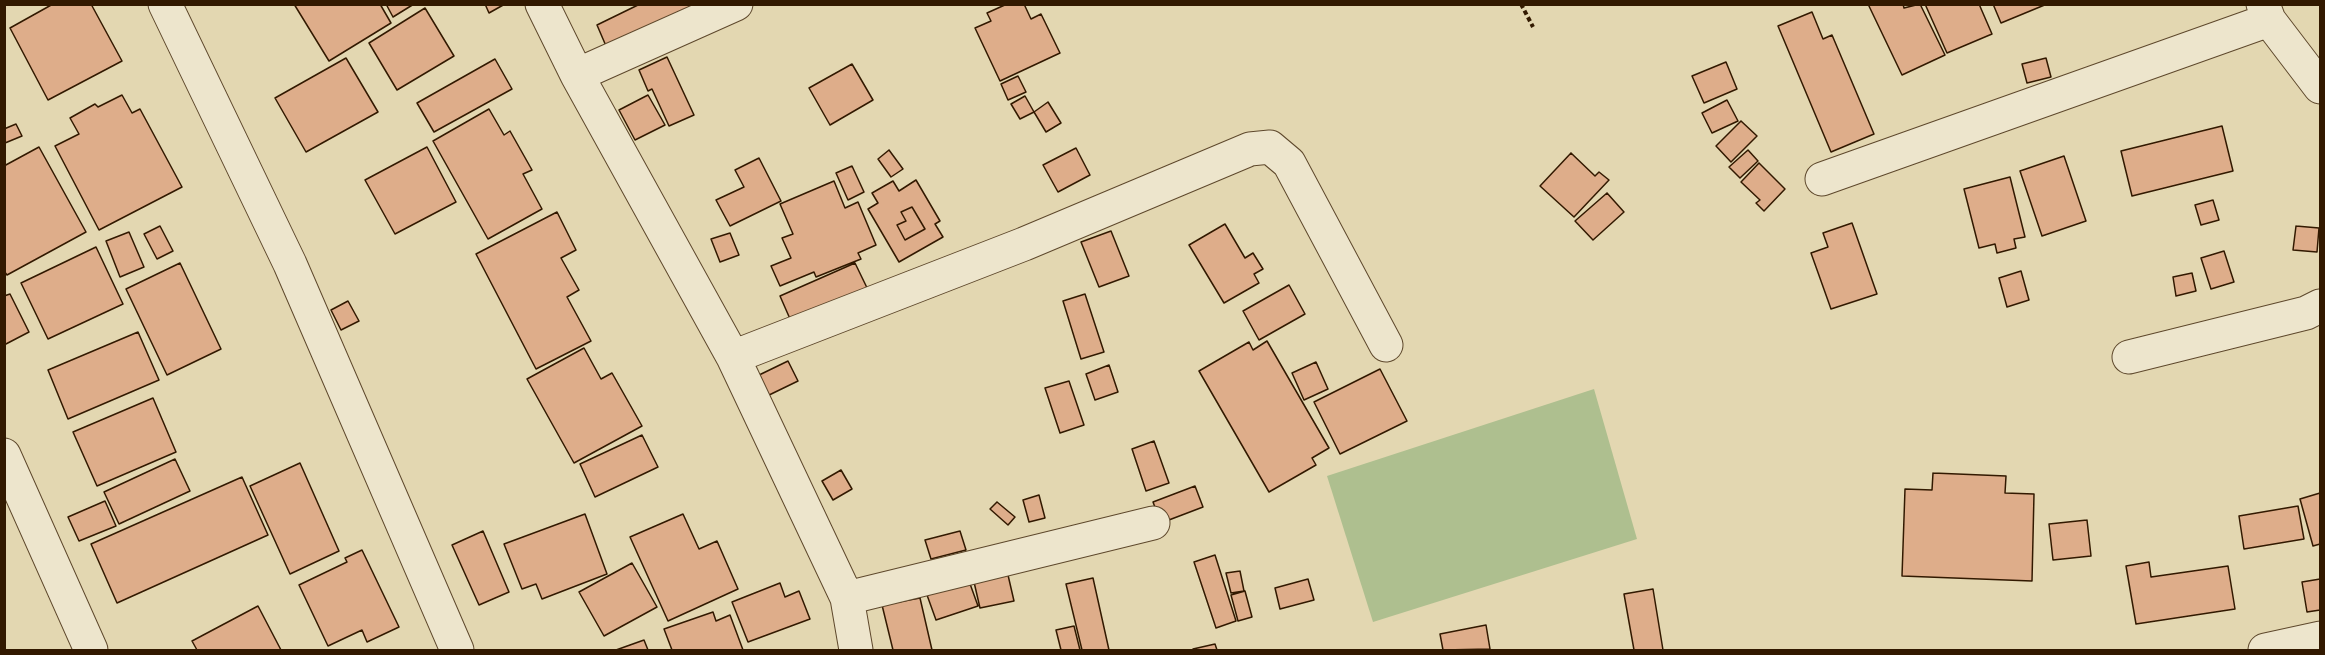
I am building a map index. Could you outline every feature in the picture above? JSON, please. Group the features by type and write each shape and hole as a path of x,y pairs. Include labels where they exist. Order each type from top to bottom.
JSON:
{"street":[{"path":"165,4 290,264 457,651"},
{"path":"542,4 577,75 733,357 847,598 856,651"},
{"path":"577,75 736,4"},
{"path":"1822,179 2266,12 2320,87"},
{"path":"733,357 1024,244 1250,149 1270,147 1290,163 1386,345"},
{"path":"2129,357 2306,313 2320,306"},
{"path":"4,455 92,651"},
{"path":"847,598 1153,523"},
{"path":"2265,651 2320,638"}],"path":[{"path":"1521,4 1533,27"}],"green space":[{"path":"1594,389 1637,539 1373,622 1327,476"}],"building":[{"path":"53,4 91,4 122,61 48,100 10,28"},
{"path":"294,4 380,4 391,23 329,61"},
{"path":"386,4 414,4 393,17"},
{"path":"485,4 505,4 489,13"},
{"path":"640,4 693,4 694,6 606,46 597,25"},
{"path":"1007,4 1024,4 1031,19 1041,14 1060,53 1000,81 975,28 991,21 987,13"},
{"path":"1868,4 1903,4 1904,8 1920,4 1945,55 1902,75"},
{"path":"1925,4 1979,4 1992,34 1947,53"},
{"path":"1993,4 2047,4 2001,23"},
{"path":"425,8 454,56 397,90 369,43"},
{"path":"1812,12 1823,39 1832,35 1874,134 1831,152 1778,26"},
{"path":"667,57 694,115 669,126 652,89 648,91 639,70"},
{"path":"346,58 378,112 306,152 275,98"},
{"path":"2046,58 2051,77 2027,83 2022,64"},
{"path":"495,59 512,89 434,132 417,103"},
{"path":"1726,62 1737,89 1704,103 1692,76"},
{"path":"852,64 873,100 830,125 809,88"},
{"path":"1018,76 1026,92 1008,100 1001,84"},
{"path":"122,95 132,113 140,109 182,187 99,230 55,146 79,134 70,118 95,104 98,107"},
{"path":"648,95 665,125 635,140 619,110"},
{"path":"1025,96 1034,112 1020,119 1011,104"},
{"path":"1727,100 1738,121 1712,133 1702,113"},
{"path":"1048,102 1061,123 1046,132 1034,112"},
{"path":"489,109 504,135 510,131 532,170 523,174 542,209 488,239 433,141"},
{"path":"1741,121 1757,136 1731,162 1716,146"},
{"path":"16,124 22,136 5,143 4,129"},
{"path":"2222,126 2233,171 2132,196 2121,151"},
{"path":"39,147 86,232 7,275 4,271 4,166"},
{"path":"427,147 456,202 395,234 365,180"},
{"path":"1076,148 1090,175 1058,192 1043,165"},
{"path":"889,150 903,169 891,177 878,159"},
{"path":"1748,150 1758,161 1740,178 1729,167"},
{"path":"1571,153 1595,176 1599,172 1609,180 1574,217 1540,186"},
{"path":"2064,156 2086,221 2042,236 2020,171"},
{"path":"759,158 781,201 730,226 716,200 744,187 735,170"},
{"path":"1759,163 1785,189 1764,211 1756,203 1760,200 1741,182"},
{"path":"852,166 864,192 848,200 836,173"},
{"path":"2010,177 2025,237 2014,239 2016,248 1997,253 1995,244 1979,248 1964,189"},
{"path":"916,180 940,221 935,224 943,237 899,262 868,209 878,203 872,193 893,181 899,191","holes":["912,207 925,229 905,240 897,225 906,221 901,212"]},
{"path":"834,181 845,208 858,202 876,245 858,253 861,259 816,277 814,272 780,286 771,266 791,258 782,238 793,234 780,204"},
{"path":"1607,193 1624,212 1593,240 1575,221"},
{"path":"2213,200 2219,220 2201,225 2195,205"},
{"path":"912,207 925,229 905,240 897,225 906,221 901,212"},
{"path":"557,212 576,250 561,258 579,290 567,297 591,341 536,369 476,254"},
{"path":"1852,223 1877,294 1831,309 1811,253 1828,247 1823,233"},
{"path":"1225,224 1245,258 1253,253 1263,269 1254,274 1259,283 1224,303 1189,245"},
{"path":"160,226 173,251 157,259 144,234"},
{"path":"2296,226 2319,228 2317,252 2293,250"},
{"path":"1111,231 1129,276 1099,287 1081,242"},
{"path":"129,232 144,267 120,277 106,241"},
{"path":"730,233 739,255 720,262 711,239"},
{"path":"96,247 123,304 48,339 21,283"},
{"path":"2224,251 2234,282 2211,289 2201,258"},
{"path":"180,263 221,349 167,375 126,289"},
{"path":"855,263 870,294 794,328 780,296"},
{"path":"2021,271 2029,300 2007,307 1999,278"},
{"path":"2192,273 2196,291 2176,296 2173,277"},
{"path":"1289,285 1305,314 1259,340 1243,311"},
{"path":"10,294 29,332 4,345 4,296"},
{"path":"1085,294 1104,352 1081,359 1063,301"},
{"path":"348,301 359,321 341,330 331,310"},
{"path":"138,332 159,380 68,419 48,370"},
{"path":"1267,341 1329,448 1312,458 1316,465 1269,492 1199,371 1249,342 1253,350"},
{"path":"584,348 601,379 612,373 642,426 574,463 527,379"},
{"path":"788,361 798,381 765,397 755,377"},
{"path":"1316,362 1328,389 1304,400 1292,373"},
{"path":"1109,365 1118,392 1095,400 1086,374"},
{"path":"1380,369 1407,421 1340,454 1314,402"},
{"path":"1069,381 1084,425 1060,433 1045,388"},
{"path":"153,398 176,452 97,486 73,432"},
{"path":"642,435 658,467 595,497 580,464"},
{"path":"1154,441 1169,483 1146,491 1132,449"},
{"path":"175,459 190,491 119,524 104,492"},
{"path":"300,463 339,551 290,574 250,486"},
{"path":"841,470 852,489 833,500 822,481"},
{"path":"1933,473 2006,476 2005,493 2034,494 2032,581 1902,576 1905,489 1932,490"},
{"path":"242,477 268,535 117,603 91,544"},
{"path":"1195,486 1203,507 1161,523 1153,502"},
{"path":"2320,493 2320,544 2313,546 2300,499"},
{"path":"1039,495 1045,518 1029,522 1023,500"},
{"path":"105,501 116,526 79,541 68,517"},
{"path":"997,502 1015,517 1008,525 990,509"},
{"path":"2298,506 2304,539 2244,549 2239,516"},
{"path":"585,514 607,574 542,599 536,584 522,589 504,544"},
{"path":"683,514 699,549 717,541 738,589 668,621 630,537"},
{"path":"2087,520 2091,556 2053,560 2049,524"},
{"path":"483,531 509,592 479,605 452,545"},
{"path":"960,531 966,550 931,559 925,540"},
{"path":"362,550 399,627 367,642 362,630 328,646 299,585 347,562 345,558"},
{"path":"1215,555 1236,621 1216,628 1194,562"},
{"path":"2149,562 2151,577 2228,566 2235,609 2136,624 2126,566"},
{"path":"632,563 657,607 604,636 579,592"},
{"path":"1240,571 1244,591 1231,593 1226,573"},
{"path":"1008,575 1014,601 980,608 974,582"},
{"path":"1093,578 1109,650 1082,650 1066,584"},
{"path":"1308,579 1314,600 1280,609 1275,588"},
{"path":"2320,579 2320,610 2307,612 2302,582"},
{"path":"969,581 978,606 936,620 927,595"},
{"path":"780,583 785,597 799,591 810,619 748,642 732,602"},
{"path":"1653,589 1663,650 1634,650 1624,594"},
{"path":"1245,591 1252,617 1238,621 1231,595"},
{"path":"920,598 932,650 893,650 882,605"},
{"path":"258,606 281,650 197,650 192,641"},
{"path":"713,612 716,621 730,615 743,650 672,650 664,629"},
{"path":"1486,625 1490,649 1443,650 1440,634"},
{"path":"1074,626 1080,650 1061,650 1056,630"},
{"path":"644,640 648,650 616,650"},
{"path":"1215,644 1217,650 1193,650 1193,649"}]}
